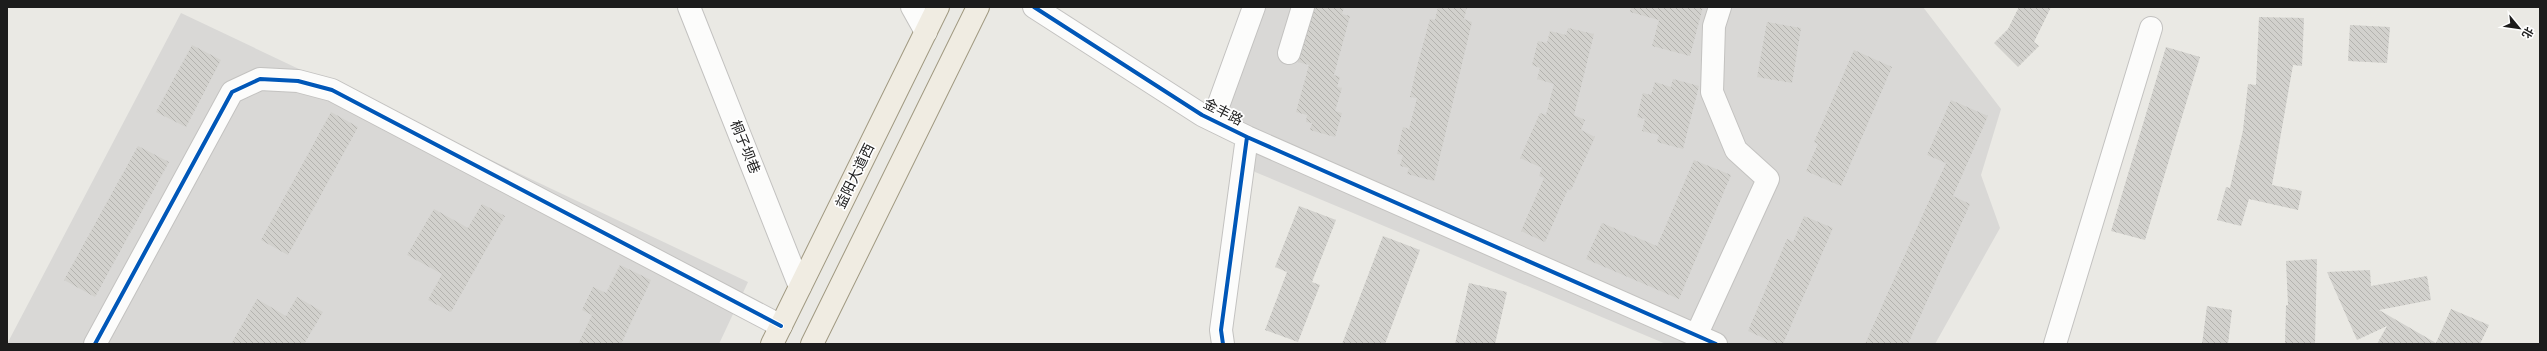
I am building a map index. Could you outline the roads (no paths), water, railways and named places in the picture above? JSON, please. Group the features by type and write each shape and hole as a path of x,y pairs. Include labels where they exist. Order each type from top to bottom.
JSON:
{"main road":[{"name":"益阳大道西","path":"777,335 938,7"},
{"path":"812,344 978,7"}],"street":[{"name":"桐子坝巷","path":"689,7 800,287"},
{"path":"912,7 926,32"},
{"name":"金丰路","path":"1034,7 1213,120 1247,137 1221,330 1223,344"},
{"path":"1213,120 1254,7"},
{"path":"1289,53 1303,7"},
{"path":"1696,336 1768,179 1736,150 1712,92 1714,26 1720,7"},
{"path":"2055,344 2151,28"},
{"path":"95,344 232,92 260,79 298,81 332,90 777,335"},
{"path":"1247,137 1716,344"}]}
